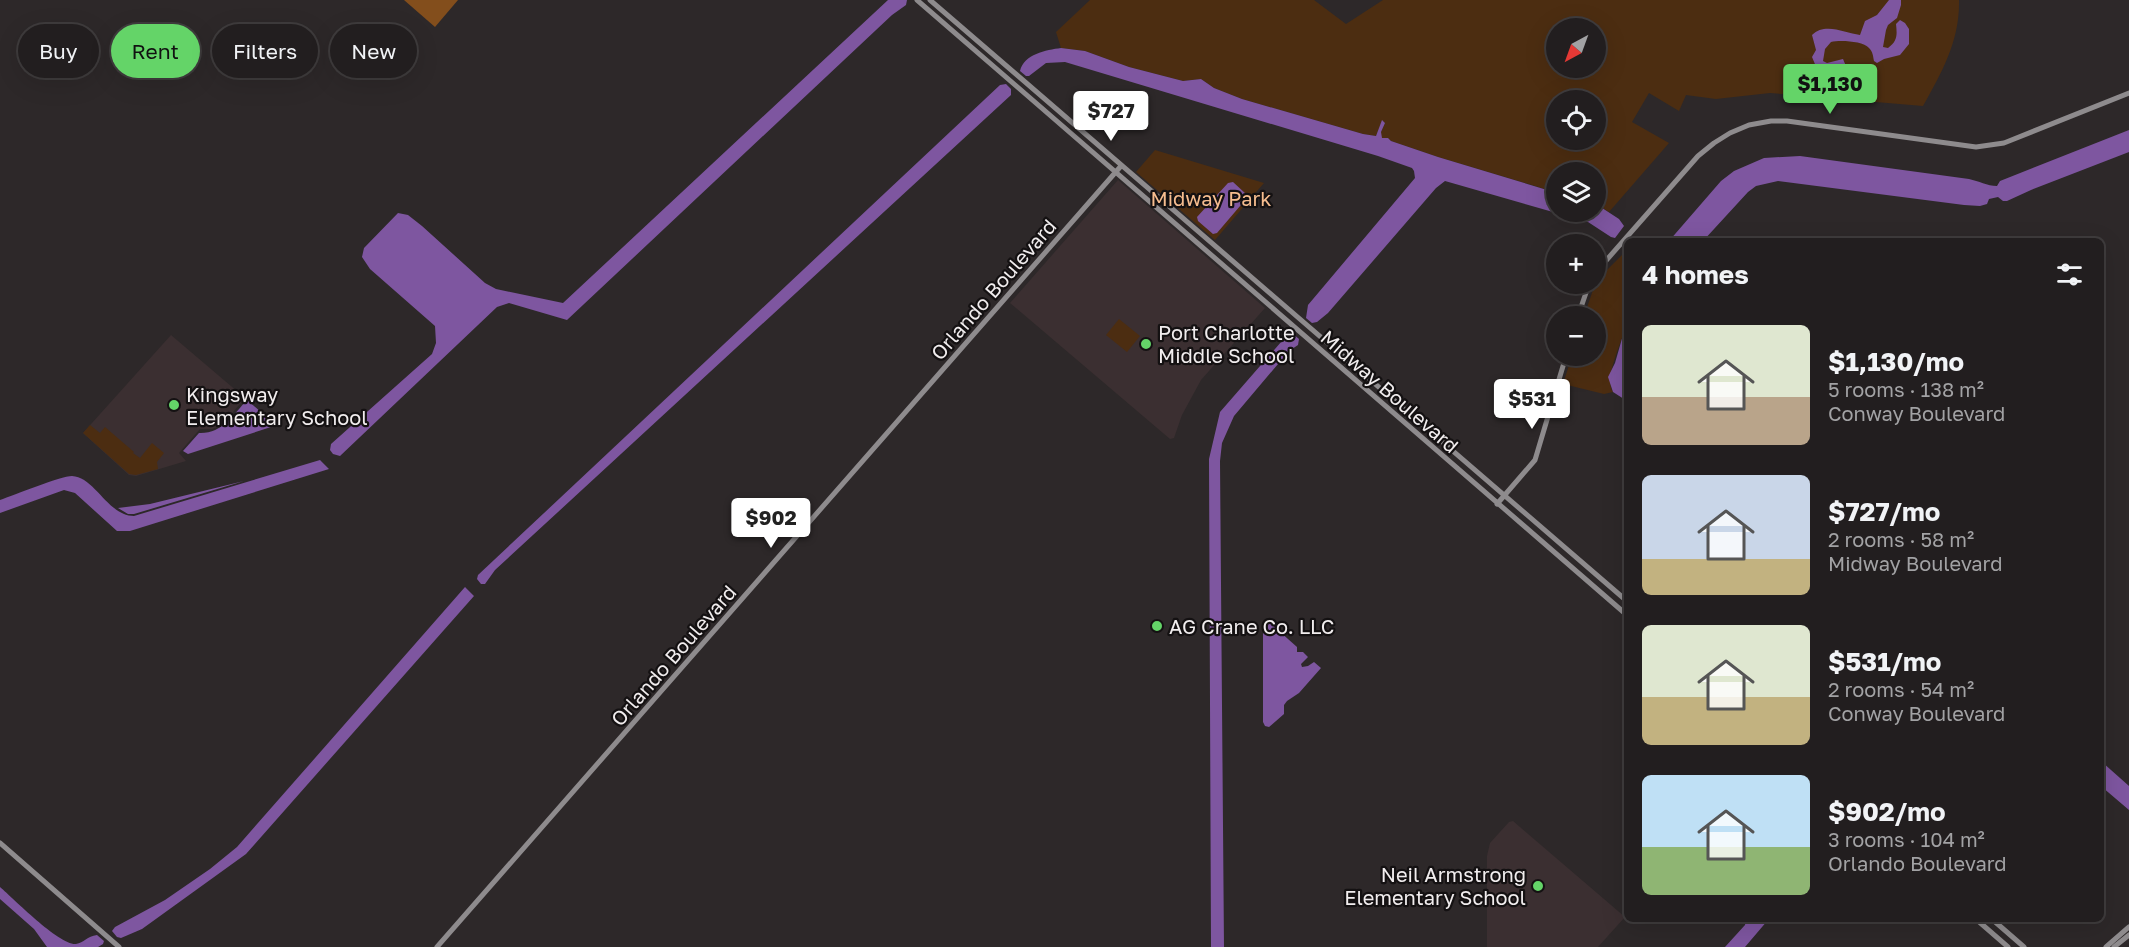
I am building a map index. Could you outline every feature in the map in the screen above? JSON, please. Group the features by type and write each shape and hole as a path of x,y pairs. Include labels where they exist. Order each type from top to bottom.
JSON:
{"street":[{"name":"Midway Boulevard","path":"917,0 1624,613"},
{"name":"Midway Boulevard","path":"930,0 1624,599"},
{"path":"1626,238 1698,156 1724,136 1743,127 1762,122 1787,121 1988,147 2004,143 2129,93"},
{"name":"Orlando Boulevard","path":"437,947 1121,166"},
{"path":"1606,261 1624,240"},
{"path":"1497,504 1535,460 1563,366"},
{"path":"0,843 119,947"},
{"path":"1979,922 2008,947"},
{"path":"1995,922 2024,947"},
{"path":"2106,947 2129,927"},
{"path":"2114,947 2129,935"}],"shaded area":[{"path":"404,0 458,0 435,27"},
{"path":"888,0 907,0 906,5 892,15 567,320 509,303 497,307 340,456 333,454 330,450 331,444 432,354 436,343 435,326 370,269 362,257 364,248 398,213 408,215 485,283 496,289 563,303"},
{"path":"1889,0 1901,0 1901,5 1897,18 1888,25 1883,47 1888,48 1894,43 1897,34 1896,24 1900,20 1909,29 1909,44 1900,55 1877,63 1869,48 1862,44 1831,42 1825,49 1823,61 1827,63 1843,59 1848,71 1840,75 1831,73 1830,84 1827,85 1822,81 1812,57 1816,50 1812,35 1823,29 1835,29 1860,35 1865,21 1877,15"},
{"path":"1061,48 1085,51 1129,67 1183,81 1201,79 1214,88 1242,99 1363,134 1376,136 1382,120 1385,123 1381,132 1382,138 1388,138 1438,157 1546,190 1546,210 1445,181 1436,188 1328,313 1317,322 1312,323 1306,318 1308,305 1415,178 1412,168 1065,62 1046,63 1029,76 1020,71 1026,61 1042,52"},
{"path":"1006,84 1011,89 1011,95 495,570 485,584 481,584 477,579 478,575 1000,85"},
{"path":"2129,130 2129,152 2007,201 1998,197 1989,199 1987,204 1980,206 1964,205 1778,181 1756,186 1748,192 1706,238 1672,238 1721,181 1734,171 1764,158 1800,156 1969,179 1997,186 2000,181"},
{"name":"Port Charlotte Middle School","path":"1118,180 1265,308 1201,380 1182,415 1174,438 1170,439 1010,303"},
{"path":"1233,182 1246,194 1246,199 1217,233 1213,234 1198,221 1197,217 1228,183"},
{"path":"1606,211 1619,219 1624,226 1615,238 1588,222 1606,222"},
{"path":"1624,332 1624,399 1613,392 1608,377 1615,363"},
{"path":"1292,333 1299,339 1298,345 1289,351 1234,416 1222,443 1220,461 1224,947 1211,947 1209,459 1220,412 1288,334"},
{"name":"Kingsway Elementary School","path":"171,335 245,398 222,425 212,429 200,429 179,453 186,461 136,476 129,475 83,433"},
{"path":"247,400 274,423 271,427 188,454 183,451 199,433 221,427"},
{"path":"320,460 329,469 130,531 117,531 75,493 64,490 0,513 0,500 48,482 72,476 88,483 117,510 134,516"},
{"path":"244,481 134,514 128,514 118,508 150,504"},
{"path":"465,587 474,596 246,854 142,929 121,938 117,937 112,931 115,927 165,900 237,847"},
{"path":"1263,623 1270,623 1297,647 1297,652 1303,652 1308,657 1301,664 1302,667 1314,662 1321,668 1299,693 1287,701 1284,705 1284,714 1269,727 1263,722"},
{"path":"2104,764 2129,786 2129,810 2104,789"},
{"name":"Neil Armstrong Elementary School","path":"1513,821 1624,916 1598,947 1487,947 1487,856 1490,843 1509,822"},
{"path":"0,887 48,930 68,942 76,944 97,935 104,941 103,944 98,947 47,947 34,929 0,899"},
{"path":"1746,922 1766,922 1745,947 1725,947"}],"green space":[{"path":"1090,0 1314,0 1346,24 1383,0 1959,0 1959,15 1953,42 1943,68 1923,106 1770,93 1716,99 1686,95 1679,111 1649,93 1632,122 1669,143 1609,212 1606,210 1606,162 1546,162 1546,190 1438,157 1388,138 1381,138 1385,123 1382,121 1376,136 1363,134 1242,99 1214,88 1201,79 1183,81 1129,67 1085,51 1061,48 1056,32"},
{"name":"Midway Park","path":"1155,150 1264,183 1215,240 1136,172"},
{"path":"1624,253 1624,332 1612,368 1613,392 1604,394 1563,384 1569,366 1606,366 1606,306 1587,306 1592,294 1606,294 1606,271"},
{"path":"1119,319 1140,336 1127,352 1106,335"},
{"path":"90,425 100,433 105,427 140,458 152,443 164,453 157,462 158,469 136,475 129,474 83,433"}],"place":[{"name":"Port Charlotte Middle School","path":"1146,344"},
{"name":"Kingsway Elementary School","path":"174,405"},
{"name":"AG Crane Co. LLC","path":"1157,626"},
{"name":"Neil Armstrong Elementary School","path":"1538,886"}]}
